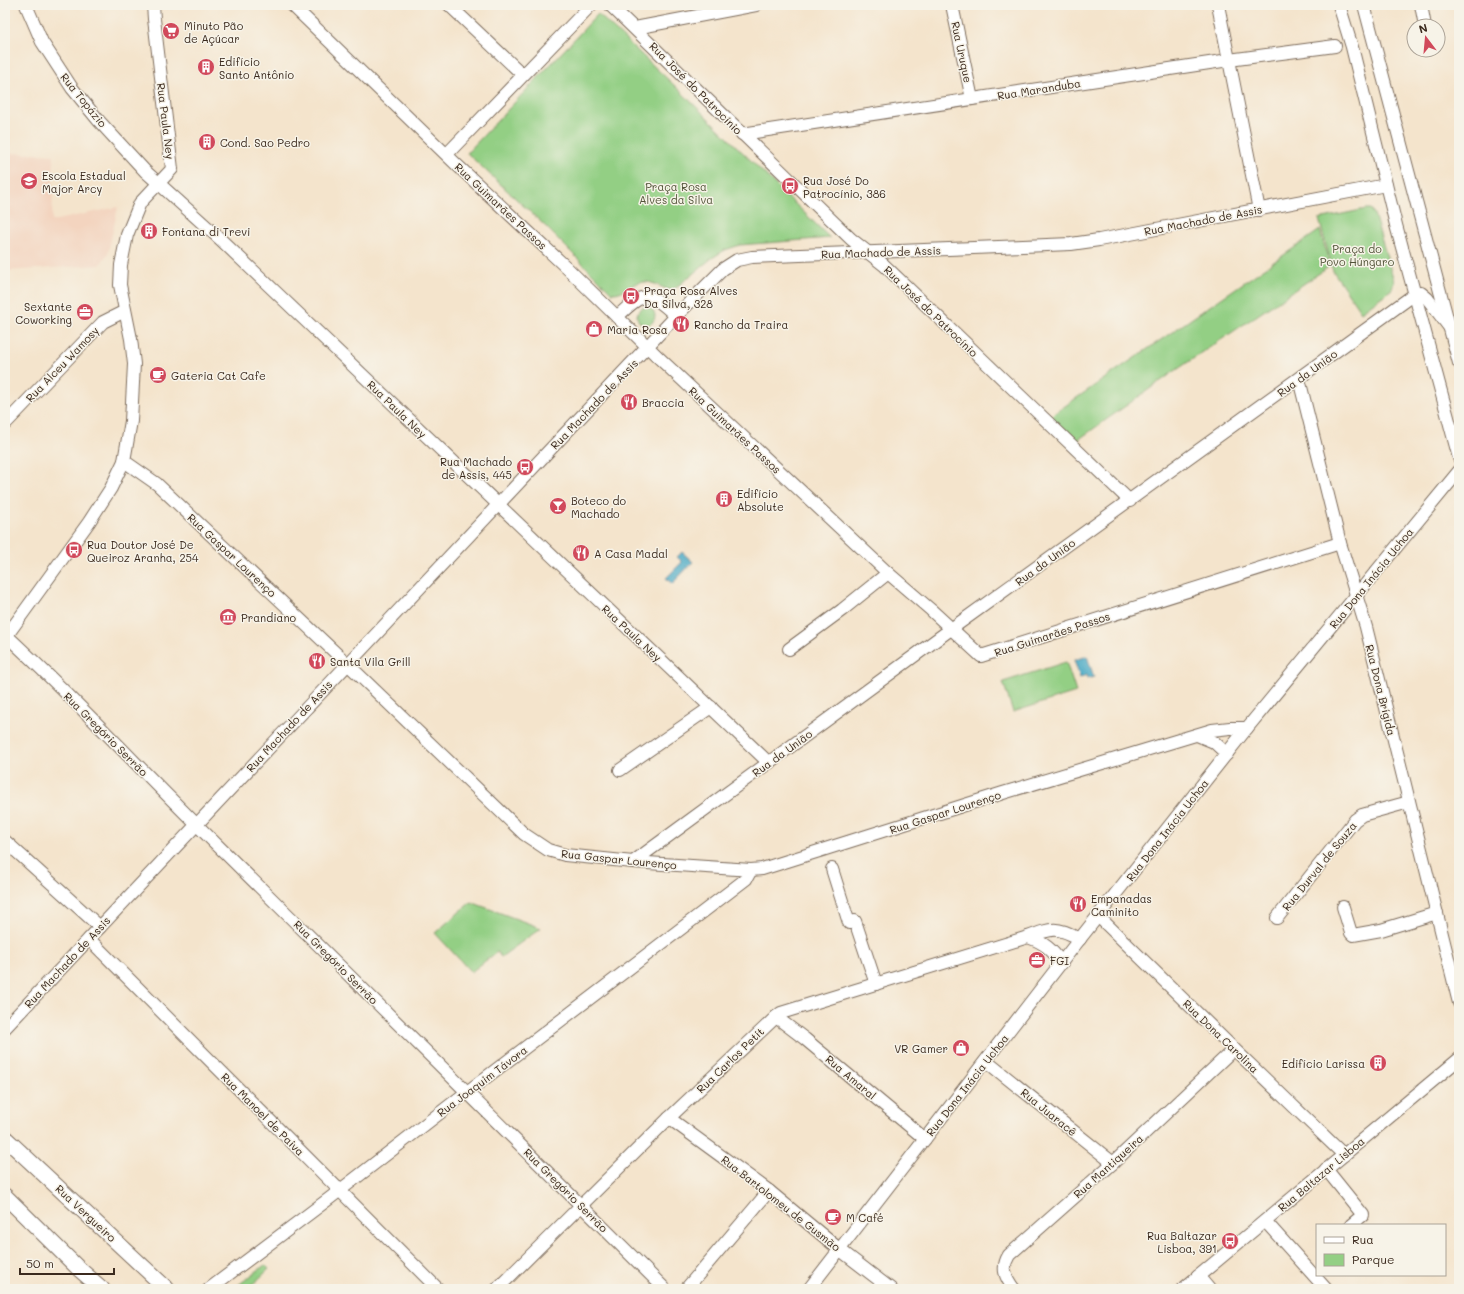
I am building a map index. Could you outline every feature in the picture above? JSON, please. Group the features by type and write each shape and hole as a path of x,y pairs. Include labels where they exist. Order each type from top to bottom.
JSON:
{"main road":[{"name":"Rua Vergueiro","path":"5,1138 167,1289"},
{"path":"5,1196 78,1268 102,1289"}],"street":[{"name":"Rua Topázio","path":"26,5 42,42 68,83 99,121 158,183"},
{"name":"Rua Paula Ney","path":"153,5 172,168 158,183 219,238 769,763"},
{"name":"Rua Guimarães Passos","path":"292,5 648,348 888,573 981,656 1340,543"},
{"path":"449,5 523,75"},
{"path":"447,154 591,5"},
{"name":"Rua José do Patrocínio","path":"610,5 851,238 884,265 1130,501"},
{"path":"635,28 756,5"},
{"name":"Rua Uruque","path":"952,5 972,99"},
{"path":"1218,5 1259,210"},
{"path":"1339,5 1352,47 1386,186 1459,458"},
{"path":"1364,5 1459,363"},
{"path":"1421,5 1423,18"},
{"name":"Rua Maranduba","path":"742,134 1229,60 1335,46"},
{"path":"6,637 89,522 111,488 124,460 131,421 134,364 131,338 120,285 121,265 127,235 140,202 158,183"},
{"name":"Rua Machado de Assis","path":"5,1028 196,824 648,348 676,316 719,273 737,260 752,257 1071,244 1106,239 1386,186"},
{"path":"1415,294 1421,293 1427,298 1450,328"},
{"name":"Rua da União","path":"633,862 951,629 1415,294"},
{"path":"617,317 636,299 648,297 657,300 676,316"},
{"name":"Rua Alceu Wamosy","path":"5,423 103,322 125,311"},
{"name":"Rua Dona Brígida","path":"1299,379 1340,543 1366,626 1459,1002"},
{"name":"Rua Gaspar Lourenço","path":"124,460 157,484 348,664 512,823 535,842 548,850 565,854 633,862 751,870 762,869 1003,793 1198,734 1212,730 1247,728"},
{"name":"Rua Dona Inácia Uchoa","path":"809,1289 1080,939 1099,917 1247,728 1459,471"},
{"path":"788,649 842,610 888,573"},
{"name":"Rua Gregório Serrão","path":"6,637 64,691 665,1289"},
{"path":"620,770 711,708"},
{"path":"1198,734 1214,742 1227,754"},
{"name":"Rua Durval de Souza","path":"1278,918 1355,820 1362,815 1409,802"},
{"path":"5,841 100,927"},
{"path":"832,869 849,922 855,921 876,984"},
{"name":"Rua Joaquim Távora","path":"209,1289 340,1191 467,1092 738,886 746,879 751,870"},
{"path":"1343,906 1352,935 1381,930 1438,914"},
{"name":"Rua Dona Carolina","path":"1099,917 1344,1154"},
{"name":"Rua Carlos Petit","path":"497,1289 669,1118 776,1017 786,1011 1044,931 1055,929 1066,931 1080,939"},
{"path":"1028,936 1041,941 1052,950 1062,963"},
{"name":"Rua Manoel de Paiva","path":"88,939 438,1289"},
{"name":"Rua Amaral","path":"776,1017 805,1039 925,1139"},
{"name":"Rua Mantiqueira","path":"1014,1289 1004,1272 1005,1262 1008,1255 1113,1163 1234,1049"},
{"name":"Rua Baltazar Lisboa","path":"1183,1289 1459,1059"},
{"name":"Rua Juaracê","path":"986,1061 1113,1163"},
{"name":"Rua Bartolomeu de Gusmão","path":"669,1118 770,1191 839,1249 891,1289"},
{"path":"1326,1170 1363,1215 1352,1224"},
{"path":"686,1289 770,1191"},
{"path":"1265,1221 1326,1289"},
{"path":"1198,1276 1209,1289"}],"shaded area":[{"name":"Escola Estadual Major Arcy","path":"5,134 10,134 10,153 54,155 52,221 118,207 108,253 100,265 5,271"}],"green space":[{"name":"Praça Rosa Alves da Silva","path":"598,14 674,85 830,238 740,245 725,250 712,258 673,290 649,282 641,282 621,292 612,293 543,224 467,153"},
{"name":"Praça do Povo Húngaro","path":"1371,209 1374,214 1394,281 1392,289 1361,312 1333,271 1319,219"},
{"path":"1320,230 1330,266 1172,373 1075,442 1049,417"},
{"path":"642,307 650,307 655,312 653,323 650,325 642,325 637,320 637,312"},
{"path":"1066,662 1076,692 1013,712 1003,682"},
{"path":"471,902 541,928 501,957 497,952 471,972 435,933"},
{"path":"265,1265 269,1269 248,1289 233,1289"}],"water":[{"path":"682,552 693,562 672,584 666,578 682,562 677,557"},
{"path":"1087,656 1094,677 1088,679 1087,675 1080,678 1074,660"}],"place":[{"name":"Minuto Pão de Açúcar","path":"171,31"},
{"name":"Edifício Santo Antônio","path":"206,67"},
{"name":"Cond. Sao Pedro","path":"207,142"},
{"name":"Escola Estadual Major Arcy","path":"29,181"},
{"name":"Rua José Do Patrocínio, 386","path":"790,186"},
{"name":"Fontana di Trevi","path":"149,231"},
{"name":"Praça Rosa Alves Da Silva, 328","path":"631,296"},
{"name":"Sextante Coworking","path":"85,312"},
{"name":"Rancho da Traira","path":"681,324"},
{"name":"Maria Rosa","path":"594,329"},
{"name":"Gateria Cat Cafe","path":"158,375"},
{"name":"Braccia","path":"629,402"},
{"name":"Rua Machado de Assis, 445","path":"525,467"},
{"name":"Edifício Absolute","path":"724,499"},
{"name":"Boteco do Machado","path":"558,506"},
{"name":"Rua Doutor José De Queiroz Aranha, 254","path":"74,550"},
{"name":"A Casa Madal","path":"581,553"},
{"name":"Prandiano","path":"228,617"},
{"name":"Santa Vila Grill","path":"317,661"},
{"name":"Empanadas Caminito","path":"1078,904"},
{"name":"FGI","path":"1037,960"},
{"name":"VR Gamer","path":"961,1048"},
{"name":"Edifício Larissa","path":"1378,1063"},
{"name":"M Café","path":"833,1217"},
{"name":"Rua Baltazar Lisboa, 391","path":"1230,1241"}]}
